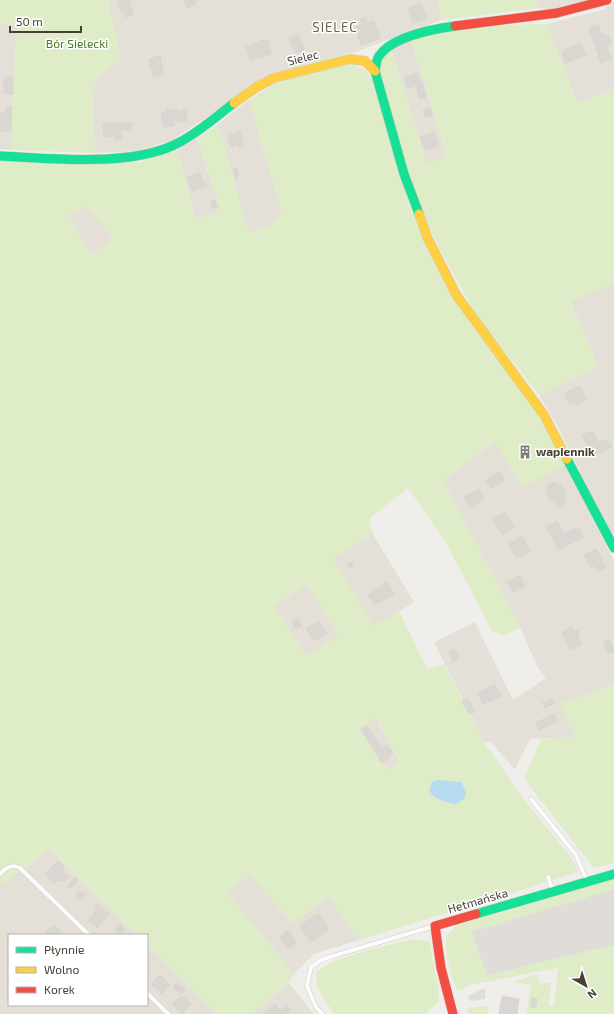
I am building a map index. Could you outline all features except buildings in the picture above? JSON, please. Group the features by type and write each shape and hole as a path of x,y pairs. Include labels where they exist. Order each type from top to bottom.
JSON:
{"street":[{"path":"607,0 557,13 432,29 390,45 378,57 375,71 404,174 428,239 457,296 544,415 614,548"},
{"name":"Sielec","path":"0,156 105,158 136,156 168,148 180,142 223,113 252,90 274,78 350,59 365,61 375,71"},
{"name":"Hetmańska","path":"435,926 614,874"},
{"path":"435,926 441,968 453,1014"}],"lane":[{"path":"531,799 576,855 587,882"},
{"path":"0,874 4,869 13,866 20,868 88,934"},
{"path":"548,877 553,891"},
{"path":"322,1014 316,1007 306,986 311,967 321,960 333,956 435,926"},
{"path":"148,994 168,1014"}],"shaded area":[{"path":"108,0 437,0 442,20 355,52 274,73 172,140 137,151 95,153 92,93 97,77 120,60"},
{"path":"535,0 590,0 551,10 539,8"},
{"path":"614,1 614,89 577,103 547,24 606,9 607,4"},
{"path":"0,24 17,25 12,107 12,150 0,149"},
{"path":"411,39 447,157 427,164 391,48"},
{"path":"249,100 283,214 267,227 248,233 218,124"},
{"path":"197,138 221,210 196,220 177,150"},
{"path":"87,206 113,238 92,256 68,215"},
{"path":"613,284 614,542 558,427 539,395 598,366 570,301"},
{"path":"495,442 566,466 614,561 614,684 560,704 576,737 530,739 515,770 491,742 484,742 434,642 475,622 513,700 546,678 538,668 520,628 443,480"},
{"path":"373,534 414,602 374,627 332,559"},
{"path":"307,584 339,635 307,656 274,606"},
{"path":"376,717 400,763 387,771 359,728"},
{"path":"49,849 136,934 8,934 8,1006 148,1006 148,946 218,1014 0,1014 0,883 5,883"},
{"path":"249,874 329,896 359,940 314,954 294,974 227,893"},
{"path":"614,889 614,945 487,976 471,931"},
{"path":"289,983 314,1014 251,1014"},
{"path":"485,988 485,999 470,1001 468,996"}],"green space":[{"name":"Bór Sielecki","path":"0,0 108,0 121,60 97,77 92,93 95,153 12,150 12,107 17,25 0,24"},
{"path":"437,0 535,0 539,8 442,20"},
{"path":"547,24 577,103 614,89 614,286 613,284 570,302 598,366 539,395 477,316 437,244 410,180 380,69 384,56 391,48 427,164 447,156 411,39 463,26"},
{"path":"352,64 364,69 374,82 410,207 450,293 474,329 533,406 566,466 522,487 495,442 443,480 520,628 503,635 492,631 445,541 408,488 369,519 373,534 332,559 374,626 399,611 427,669 444,664 484,742 525,801 571,857 579,872 359,940 329,896 293,924 249,874 227,893 294,974 289,983 251,1014 218,1014 148,946 148,934 136,934 49,849 5,883 0,883 0,160 120,163 140,162 177,150 196,220 221,210 197,138 218,124 249,233 267,227 282,214 249,100 278,82","holes":["87,206 113,238 92,256 68,215","307,584 339,635 307,656 274,606","377,717 399,763 387,771 359,729"]},
{"path":"614,684 614,863 594,868 524,779 541,739 576,737 560,704"},
{"path":"614,879 614,889 471,932 487,976 614,945 614,1014 526,1014 531,985 513,982 538,974 539,983 551,983 549,1006 554,1005 558,968 469,985 461,990 457,990 448,963 446,941 447,936 458,925"},
{"path":"413,939 429,941 439,991 438,1002 425,1014 334,1014 317,988 316,973 323,967 347,957"},
{"path":"489,1006 488,1014 468,1014 467,1008"}],"water":[{"path":"438,780 461,782 466,791 465,798 456,804 444,801 434,796 429,790 432,782"}],"traffic: fast":[{"path":"419,214 404,174 375,71 376,64 377,59 385,49 403,39 436,29 455,26"},
{"path":"0,156 92,160 140,155 161,150 180,142 201,129 234,103"},
{"path":"567,459 614,548"},
{"path":"476,914 614,874"}],"traffic: slow":[{"path":"234,103 257,87 274,78 350,59 365,61 375,71"},
{"path":"419,214 428,239 457,296 544,415 567,459"}],"traffic: jam":[{"path":"455,26 557,13 607,0"},
{"path":"453,1014 441,968 435,926 476,914"}],"place":[{"name":"wapiennik","path":"525,452"}],"district":[{"name":"SIELEC","path":"335,27"}]}
